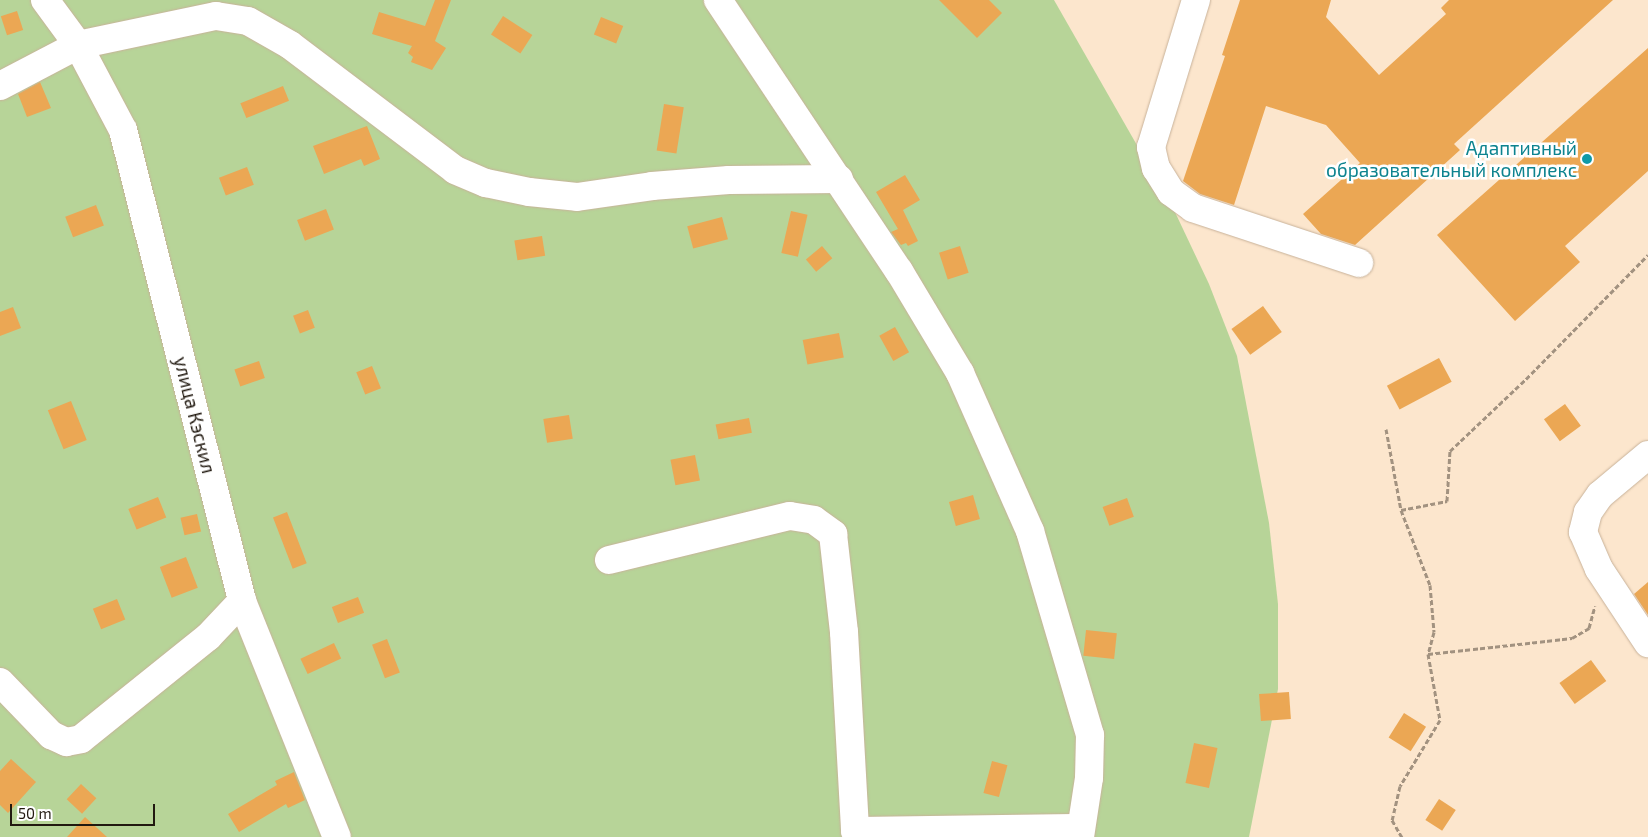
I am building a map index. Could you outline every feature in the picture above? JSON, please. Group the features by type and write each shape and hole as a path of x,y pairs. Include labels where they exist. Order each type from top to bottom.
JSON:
{"street":[{"name":"улица Кэскил","path":"45,0 78,45 122,130 242,601 337,837"},
{"path":"609,560 790,516 814,520 833,534 844,632 854,834 1079,832 1089,778 1090,735 1030,531 960,373 839,179 718,0"},
{"path":"1196,0 1151,147 1161,176 1171,192 1193,208 1359,263"},
{"path":"0,86 78,45 216,16 248,21 290,46 455,170 486,183 529,192 577,197 652,186 729,180 839,179"},
{"path":"1648,454 1600,495 1588,512 1584,532 1599,569 1648,643"},
{"path":"0,682 51,735 66,742 81,739 208,637 242,601"}],"path":[{"path":"1401,510 1447,501 1450,450 1526,379 1648,255"},
{"path":"1386,429 1401,510 1430,585 1434,632 1428,654 1440,720 1400,786 1392,820 1402,837"},
{"path":"1428,654 1572,638 1590,628 1595,607 1592,595 1599,569"}],"green space":[{"path":"0,0 1054,0 1174,210 1209,284 1237,356 1269,523 1278,604 1278,689 1249,837 0,837"}],"building":[{"path":"435,0 451,0 435,41 446,48 432,70 411,62 413,57 408,53 412,46 372,34 379,12 425,26"},
{"path":"939,0 989,0 1002,13 977,38"},
{"name":"Адаптивный образовательный комплекс","path":"1240,0 1331,0 1326,17 1379,75 1446,14 1441,8 1449,0 1613,0 1454,144 1460,150 1355,245 1321,234 1303,214 1360,163 1326,125 1266,106 1234,205 1200,194 1183,181 1225,56 1222,55"},
{"path":"17,11 23,30 7,35 1,16"},
{"path":"503,16 532,35 520,54 491,34"},
{"path":"601,17 623,26 616,44 594,35"},
{"path":"1648,48 1648,171 1565,246 1580,262 1515,321 1437,235"},
{"path":"40,82 51,108 27,117 18,94"},
{"path":"283,86 289,101 246,118 240,103"},
{"path":"664,104 684,107 676,154 657,150"},
{"path":"367,126 380,159 364,166 361,159 324,174 313,146"},
{"path":"247,167 254,185 226,195 219,178"},
{"path":"905,175 920,200 903,210 918,241 908,246 906,243 901,245 891,232 898,229 876,192"},
{"path":"96,205 104,226 73,237 65,217"},
{"path":"326,209 334,230 305,241 297,220"},
{"path":"791,211 808,215 798,257 781,253"},
{"path":"722,217 728,239 693,249 687,226"},
{"path":"542,236 545,256 517,260 514,240"},
{"path":"822,246 832,258 816,272 806,259"},
{"path":"960,246 969,273 948,279 939,253"},
{"path":"1263,306 1282,332 1250,355 1231,329"},
{"path":"13,307 21,328 0,336 0,312"},
{"path":"308,310 315,328 300,333 293,316"},
{"path":"895,327 909,352 893,361 879,336"},
{"path":"839,333 844,358 807,365 803,340"},
{"path":"1439,358 1452,382 1400,410 1387,386"},
{"path":"259,361 265,378 240,386 234,369"},
{"path":"372,366 381,388 365,395 356,372"},
{"path":"71,401 87,440 64,449 48,410"},
{"path":"1565,404 1581,426 1560,441 1544,419"},
{"path":"569,415 573,439 547,443 543,419"},
{"path":"749,418 752,433 718,439 716,424"},
{"path":"695,455 700,481 675,485 670,460"},
{"path":"973,495 980,519 956,526 949,502"},
{"path":"158,497 166,517 137,529 128,509"},
{"path":"1127,498 1134,517 1109,526 1103,507"},
{"path":"287,512 307,563 293,569 273,517"},
{"path":"197,514 201,532 184,535 180,518"},
{"path":"186,557 198,588 172,598 160,567"},
{"path":"1648,582 1648,615 1634,594"},
{"path":"358,597 364,613 338,623 332,607"},
{"path":"117,599 125,619 101,629 93,609"},
{"path":"1086,630 1117,633 1114,659 1083,656"},
{"path":"387,639 400,673 385,678 372,645"},
{"path":"334,643 341,658 308,674 300,659"},
{"path":"1591,660 1606,681 1575,704 1559,683"},
{"path":"1289,692 1291,719 1261,721 1259,694"},
{"path":"1404,713 1426,727 1411,751 1389,738"},
{"path":"1194,743 1217,748 1209,788 1185,783"},
{"path":"11,759 36,782 8,813 0,805 0,771"},
{"path":"992,761 1007,765 999,797 983,793"},
{"path":"294,772 305,800 288,808 286,804 239,832 228,814 277,785 275,781"},
{"path":"81,784 96,798 82,814 67,799"},
{"path":"1439,799 1456,810 1442,831 1425,820"},
{"path":"85,817 107,837 67,837"}],"place":[{"name":"Адаптивный образовательный комплекс","path":"1587,159"}]}
